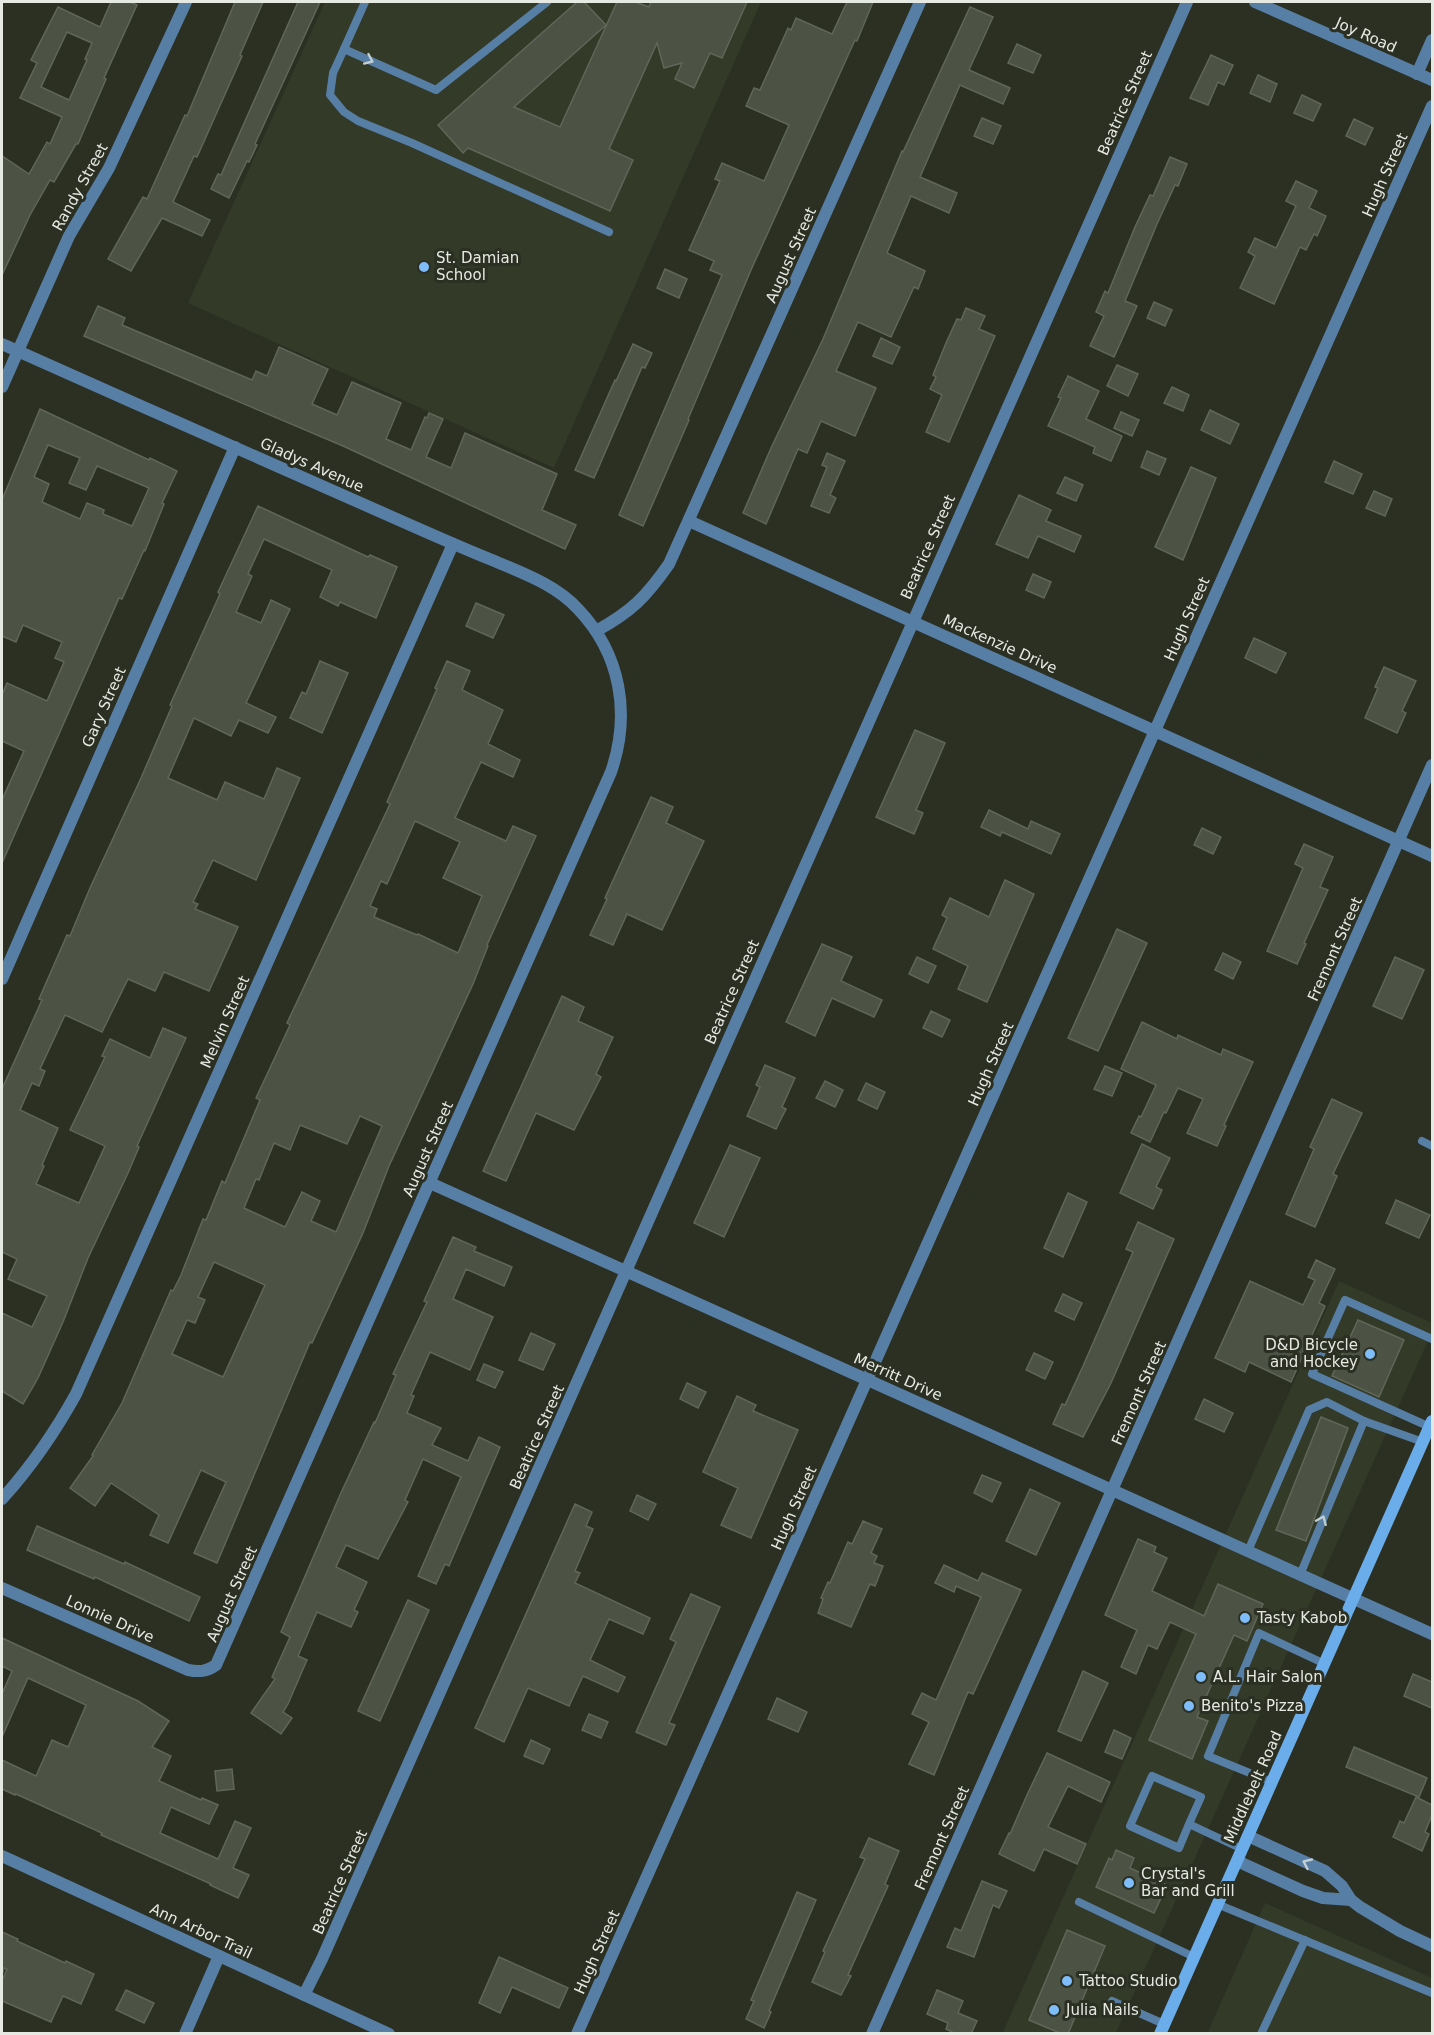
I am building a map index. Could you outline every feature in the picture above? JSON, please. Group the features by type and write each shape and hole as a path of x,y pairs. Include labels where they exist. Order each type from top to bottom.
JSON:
{"main road":[{"name":"Middlebelt Road","path":"1162,2029 1431,1424"}],"street":[{"name":"Randy Street","path":"2,387 69,236 114,158 186,2"},
{"name":"August Street","path":"690,521 921,2"},
{"name":"Beatrice Street","path":"304,1995 627,1271 1187,2"},
{"name":"Joy Road","path":"1255,2 1432,80"},
{"path":"1418,74 1432,40"},
{"name":"Hugh Street","path":"577,2034 1432,106"},
{"name":"Gladys Avenue","path":"2,345 538,580 563,595 596,631"},
{"name":"Gary Street","path":"2,979 235,447"},
{"name":"Mackenzie Drive","path":"690,521 1432,856"},
{"path":"596,631 622,617 652,588 669,564 690,521"},
{"name":"Melvin Street","path":"2,1499 25,1474 53,1435 76,1394 453,544"},
{"name":"August Street","path":"208,1671 216,1665 221,1656 616,758 621,729 621,694 612,660 596,631"},
{"name":"Fremont Street","path":"872,2034 1432,765"},
{"name":"Merritt Drive","path":"430,1183 1432,1634"},
{"name":"Lonnie Drive","path":"2,1588 188,1670 208,1671"},
{"path":"1248,1836 1325,1871 1341,1886 1351,1900 1400,1931 1432,1946"},
{"name":"Ann Arbor Trail","path":"2,1856 389,2034"},
{"path":"1237,1861 1323,1898 1351,1900"},
{"path":"185,2034 219,1956"}],"lane":[{"path":"365,2 333,73 330,95 344,112 358,121 609,232"},
{"path":"344,49 436,90 547,2"},
{"path":"1422,1141 1432,1146"},
{"path":"1431,1424 1312,1374 1345,1300 1432,1339"},
{"path":"1248,1551 1308,1410 1327,1402 1364,1420 1423,1442"},
{"path":"1300,1575 1364,1420"},
{"path":"1272,1782 1208,1756 1259,1633 1324,1664"},
{"path":"1152,1776 1201,1797 1190,1824 1179,1848 1130,1826 1152,1776"},
{"path":"1190,1824 1242,1849"},
{"path":"1079,1902 1194,1957"},
{"path":"1217,1904 1432,1993"},
{"path":"1261,2034 1305,1940"},
{"path":"1112,2001 1162,2029"}],"shaded area":[{"name":"St. Damian School","path":"325,2 761,2 554,468 188,303"},
{"path":"1339,1281 1432,1323 1432,1332 1116,2033 1002,2034"},
{"path":"1265,1903 1432,1978 1432,2033 1207,2034"}],"building":[{"path":"111,2 130,2 137,5 104,78 106,79 78,144 54,182 50,180 30,215 2,275 2,156 29,174 47,142 50,144 62,117 20,98 37,63 31,60 58,7 100,27","holes":["67,32 92,43 69,100 41,87"]},
{"path":"235,2 263,2 240,55 242,56 197,157 194,156 173,202 210,220 202,236 162,218 131,271 108,259 143,197 147,199 185,115 187,116"},
{"path":"298,2 320,2 255,144 257,145 229,198 211,189 218,174 221,175"},
{"path":"577,2 584,2 606,25 514,107 560,127 617,2 635,2 649,7 651,2 747,2 722,58 710,53 694,88 675,79 682,63 664,68 657,43 609,149 633,160 610,211 468,148 463,153 438,125"},
{"path":"847,2 873,2 751,270 643,526 619,515 722,275 710,270 714,261 689,250 720,181 715,179 722,163 764,181 789,125 746,106 754,88 760,90 788,28 791,30 796,18 832,34"},
{"path":"970,7 993,17 969,70 1010,88 1003,104 960,85 920,177 957,193 949,213 911,196 887,253 925,271 918,289 914,287 891,337 858,322 836,371 876,388 855,436 821,421 807,453 798,449 766,524 743,513 823,339 902,151"},
{"path":"1017,44 1041,55 1033,73 1008,63"},
{"path":"1211,55 1233,65 1224,85 1218,82 1208,105 1190,98"},
{"path":"1258,75 1277,84 1270,102 1250,93"},
{"path":"1302,95 1321,104 1313,121 1294,113"},
{"path":"982,118 1001,126 993,144 974,136"},
{"path":"1354,119 1373,128 1365,145 1346,136"},
{"path":"1170,157 1187,164 1157,224 1125,301 1137,306 1114,357 1090,346 1104,316 1096,312 1105,291 1108,293 1135,227 1150,195 1153,196"},
{"path":"1296,181 1317,191 1309,208 1326,216 1317,236 1314,234 1306,250 1300,247 1274,304 1240,288 1255,256 1248,252 1255,238 1276,248 1296,206 1286,201"},
{"path":"665,269 687,279 679,298 657,288"},
{"path":"1154,302 1172,310 1165,326 1147,318"},
{"path":"98,306 125,318 122,325 252,380 256,371 267,376 279,347 328,369 312,404 337,415 352,382 401,403 386,439 411,450 425,417 427,418 429,413 443,419 426,457 451,468 465,433 557,474 542,510 576,525 565,549 343,446 84,336"},
{"path":"966,308 985,316 979,329 995,336 949,442 926,432 942,395 930,389 946,343 957,319 961,320"},
{"path":"881,338 900,347 892,364 873,356"},
{"path":"633,344 652,353 645,368 642,367 594,478 575,470"},
{"path":"1117,365 1138,374 1128,396 1107,386"},
{"path":"1068,376 1099,391 1086,419 1122,436 1111,461 1093,453 1095,447 1048,426"},
{"path":"1172,387 1189,395 1183,411 1164,403"},
{"path":"40,409 177,471 162,503 164,504 145,551 122,599 119,598 2,863 2,800 24,751 2,741 2,695 7,683 47,701 64,662 55,658 62,642 23,625 16,642 2,636 2,500","holes":["48,445 80,458 69,483 86,490 97,466 149,488 132,526 103,514 104,510 87,503 80,519 42,502 49,484 34,477"]},
{"path":"1210,410 1239,424 1230,444 1201,430"},
{"path":"1121,412 1139,420 1132,436 1114,428"},
{"path":"1147,451 1166,459 1159,475 1141,467"},
{"path":"827,453 845,461 830,495 836,498 829,513 811,506 827,467 822,465"},
{"path":"1334,461 1362,474 1353,494 1325,482"},
{"path":"1191,467 1216,478 1183,560 1155,547"},
{"path":"1065,477 1083,485 1076,501 1057,493"},
{"path":"1374,491 1392,499 1385,516 1366,508"},
{"path":"1019,495 1051,510 1046,521 1081,536 1074,552 1038,536 1028,558 996,544"},
{"path":"258,506 368,557 370,555 397,567 376,618 340,602 338,606 320,597 332,570 264,539 248,574 252,576 236,612 261,623 271,600 290,609 246,703 276,717 268,733 239,720 231,736 194,718 168,778 217,800 225,782 264,799 277,768 300,778 256,880 213,860 193,902 198,904 195,909 238,927 209,991 164,972 155,991 128,979 102,1032 65,1015 40,1069 45,1071 39,1086 32,1083 20,1110 58,1128 36,1184 79,1203 105,1146 70,1130 105,1057 102,1056 110,1039 150,1058 163,1028 186,1038 137,1146 139,1147 128,1173 88,1258 63,1322 38,1378 23,1404 2,1391 2,1313 32,1327 47,1296 8,1279 17,1259 2,1252 2,1089 42,1000 39,999 67,935 70,936 141,778 172,706 170,705 220,594 218,592"},
{"path":"1033,574 1051,582 1044,598 1026,590"},
{"path":"476,603 504,615 493,638 466,626"},
{"path":"1254,638 1286,653 1276,673 1245,658"},
{"path":"320,661 348,673 322,733 290,718 302,692 306,694"},
{"path":"447,661 470,671 462,690 503,710 488,744 520,760 513,777 481,762 455,818 506,841 513,826 536,836 487,945 473,984 389,1166 363,1233 312,1343 310,1342 217,1563 194,1553 226,1482 201,1470 168,1543 150,1535 159,1515 111,1483 95,1506 70,1488 93,1456 122,1403 171,1290 173,1291 181,1275 203,1219 206,1220 222,1181 225,1183 260,1100 256,1098 290,1025 287,1023 390,804 387,802 437,689 435,688","holes":["415,821 460,842 443,878 482,896 458,953 374,917 377,909 370,906 381,881 387,884","360,1116 382,1126 336,1232 311,1221 320,1201 302,1192 285,1227 244,1208 256,1179 259,1180 274,1143 290,1150 300,1125 347,1144","214,1262 265,1285 223,1377 172,1354 187,1320 195,1323 205,1300 198,1297"]},
{"path":"1384,667 1416,681 1402,711 1406,713 1397,733 1365,718"},
{"path":"915,730 945,743 916,810 923,813 914,834 876,817"},
{"path":"651,797 673,807 666,823 704,841 662,930 627,914 613,945 590,935"},
{"path":"989,810 1028,829 1031,821 1060,834 1051,854 1002,832 1000,836 981,827"},
{"path":"1202,828 1221,837 1213,854 1194,845"},
{"path":"1304,844 1333,857 1320,887 1328,890 1297,964 1267,951 1303,868 1295,864"},
{"path":"1005,880 1034,894 987,1002 958,989 968,966 933,949 947,918 942,915 950,898 989,917"},
{"path":"1117,929 1147,943 1098,1051 1068,1038"},
{"path":"822,944 852,957 841,981 882,1000 874,1017 832,998 815,1036 786,1022"},
{"path":"1223,953 1241,962 1233,979 1215,970"},
{"path":"917,957 936,966 928,983 909,974"},
{"path":"1395,957 1424,970 1402,1019 1373,1006"},
{"path":"562,996 584,1007 578,1021 613,1037 596,1074 601,1077 574,1130 536,1113 506,1181 483,1171"},
{"path":"931,1011 950,1020 942,1037 923,1028"},
{"path":"1142,1022 1177,1039 1178,1035 1221,1055 1223,1049 1253,1062 1224,1125 1226,1126 1217,1146 1187,1133 1203,1099 1178,1088 1150,1142 1131,1133 1156,1085 1121,1069"},
{"path":"765,1065 795,1078 782,1107 786,1109 776,1129 747,1116 760,1087 756,1085"},
{"path":"1105,1066 1122,1073 1112,1096 1094,1089"},
{"path":"825,1081 843,1090 835,1107 816,1098"},
{"path":"866,1083 885,1092 877,1109 858,1100"},
{"path":"1332,1099 1362,1113 1333,1174 1337,1176 1315,1227 1286,1214 1314,1149 1310,1147"},
{"path":"1142,1144 1170,1158 1156,1187 1162,1190 1153,1209 1120,1193"},
{"path":"730,1145 760,1158 724,1237 694,1223"},
{"path":"1068,1193 1087,1202 1063,1257 1044,1248"},
{"path":"1396,1200 1430,1215 1419,1238 1386,1223"},
{"path":"1138,1222 1174,1239 1111,1383 1083,1437 1053,1424 1062,1404 1065,1405 1133,1252 1126,1249"},
{"path":"453,1237 476,1247 474,1251 512,1267 504,1286 466,1269 453,1299 493,1317 470,1370 430,1352 411,1395 414,1396 407,1413 441,1428 432,1445 468,1461 479,1437 500,1447 449,1566 445,1564 436,1584 418,1576 461,1477 423,1459 405,1500 408,1502 378,1559 346,1545 336,1567 367,1582 354,1610 358,1612 351,1627 317,1612 298,1656 307,1660 283,1712 292,1718 281,1734 251,1713 275,1679 272,1677 290,1637 281,1632 340,1495 396,1375 393,1374 427,1302 424,1301"},
{"path":"1316,1260 1335,1269 1319,1303 1325,1306 1291,1382 1249,1362 1245,1372 1215,1358 1250,1281 1303,1305 1315,1280 1308,1277"},
{"path":"1063,1294 1082,1303 1074,1320 1055,1311"},
{"name":"D&D Bicycle and Hockey","path":"1358,1320 1404,1340 1379,1397 1332,1376"},
{"path":"531,1333 555,1344 543,1370 519,1360"},
{"path":"1034,1353 1053,1362 1045,1379 1026,1370"},
{"path":"484,1364 503,1372 495,1388 477,1380"},
{"path":"687,1383 706,1392 698,1408 680,1399"},
{"path":"737,1396 756,1405 753,1411 798,1430 751,1538 721,1525 738,1488 703,1472"},
{"path":"1204,1399 1233,1413 1224,1432 1195,1419"},
{"path":"1321,1417 1348,1428 1306,1541 1276,1530"},
{"path":"982,1475 1001,1483 992,1502 974,1493"},
{"path":"1030,1489 1060,1503 1036,1555 1006,1541"},
{"path":"637,1495 656,1504 648,1520 630,1511"},
{"path":"575,1504 592,1512 586,1526 593,1529 575,1571 580,1573 575,1583 650,1618 643,1634 609,1619 590,1660 625,1677 618,1692 583,1676 569,1706 528,1688 504,1742 475,1728"},
{"path":"863,1521 882,1529 871,1553 877,1556 874,1563 883,1566 875,1586 870,1584 851,1627 818,1613 828,1582 830,1583 848,1542 852,1544"},
{"path":"37,1526 124,1564 125,1562 200,1597 189,1621 95,1577 94,1579 27,1550"},
{"path":"1138,1539 1156,1547 1154,1552 1167,1558 1152,1591 1204,1616 1218,1584 1263,1604 1247,1641 1234,1635 1197,1717 1208,1721 1192,1759 1149,1740 1196,1634 1170,1622 1157,1649 1148,1645 1136,1674 1121,1667 1137,1630 1105,1615"},
{"path":"944,1565 978,1581 982,1573 1021,1590 973,1694 968,1692 934,1775 909,1764 929,1722 912,1714 922,1693 936,1700 981,1597 956,1586 954,1592 935,1583"},
{"path":"691,1594 720,1607 669,1723 675,1725 666,1745 636,1732 676,1642 670,1639"},
{"path":"408,1600 429,1610 380,1721 358,1711"},
{"path":"2,1638 138,1701 169,1721 152,1747 171,1756 159,1781 218,1805 209,1824 171,1807 160,1833 218,1859 235,1821 251,1828 233,1868 249,1875 238,1898 101,1835 102,1833 2,1789 2,1760 36,1776 52,1740 68,1747 86,1705 28,1678 2,1737 2,1694 12,1671 2,1666"},
{"path":"1083,1671 1108,1683 1081,1741 1058,1731"},
{"path":"1413,1674 1432,1682 1432,1708 1404,1696"},
{"path":"777,1698 807,1712 798,1732 768,1719"},
{"path":"589,1714 608,1722 601,1738 582,1730"},
{"path":"1114,1730 1131,1738 1122,1759 1105,1752"},
{"path":"531,1740 550,1749 543,1764 524,1756"},
{"path":"1354,1747 1427,1778 1419,1797 1346,1767"},
{"path":"1047,1753 1110,1782 1101,1802 1068,1786 1048,1827 1086,1844 1077,1864 1044,1849 1034,1871 999,1854"},
{"path":"232,1769 234,1789 217,1791 215,1771"},
{"path":"1416,1797 1432,1805 1432,1815 1425,1832 1429,1834 1422,1851 1393,1837 1400,1821 1404,1823"},
{"path":"869,1838 899,1851 885,1884 888,1886 841,1995 812,1982 825,1952 823,1951 865,1859 860,1857"},
{"name":"Crystal's Bar and Grill","path":"1116,1850 1134,1858 1130,1868 1167,1885 1154,1913 1096,1887 1109,1858 1112,1860"},
{"path":"982,1881 1007,1891 999,1908 993,1905 974,1957 947,1947 955,1928 961,1931"},
{"path":"797,1892 816,1900 764,2028 746,2019 754,2001 751,2000"},
{"path":"1067,1930 1105,1946 1068,2034 1062,2034 1029,2020"},
{"path":"2,1932 65,1963 66,1961 94,1974 81,2004 63,1996 51,2022 2,2001 2,1981 7,1969 4,1968 2,1975"},
{"path":"499,1957 568,1988 559,2008 512,1987 500,2013 479,2003"},
{"path":"126,1990 154,2003 144,2023 116,2010"},
{"path":"937,1990 963,2001 958,2013 977,2021 971,2034 956,2034 946,2029 948,2023 927,2014"}],"place":[{"name":"St. Damian School","path":"424,267"},
{"name":"D&D Bicycle and Hockey","path":"1370,1354"},
{"name":"Tasty Kabob","path":"1245,1618"},
{"name":"A.L. Hair Salon","path":"1201,1677"},
{"name":"Benito's Pizza","path":"1189,1706"},
{"name":"Crystal's Bar and Grill","path":"1129,1883"},
{"name":"Tattoo Studio","path":"1067,1981"},
{"name":"Julia Nails","path":"1054,2010"}]}
